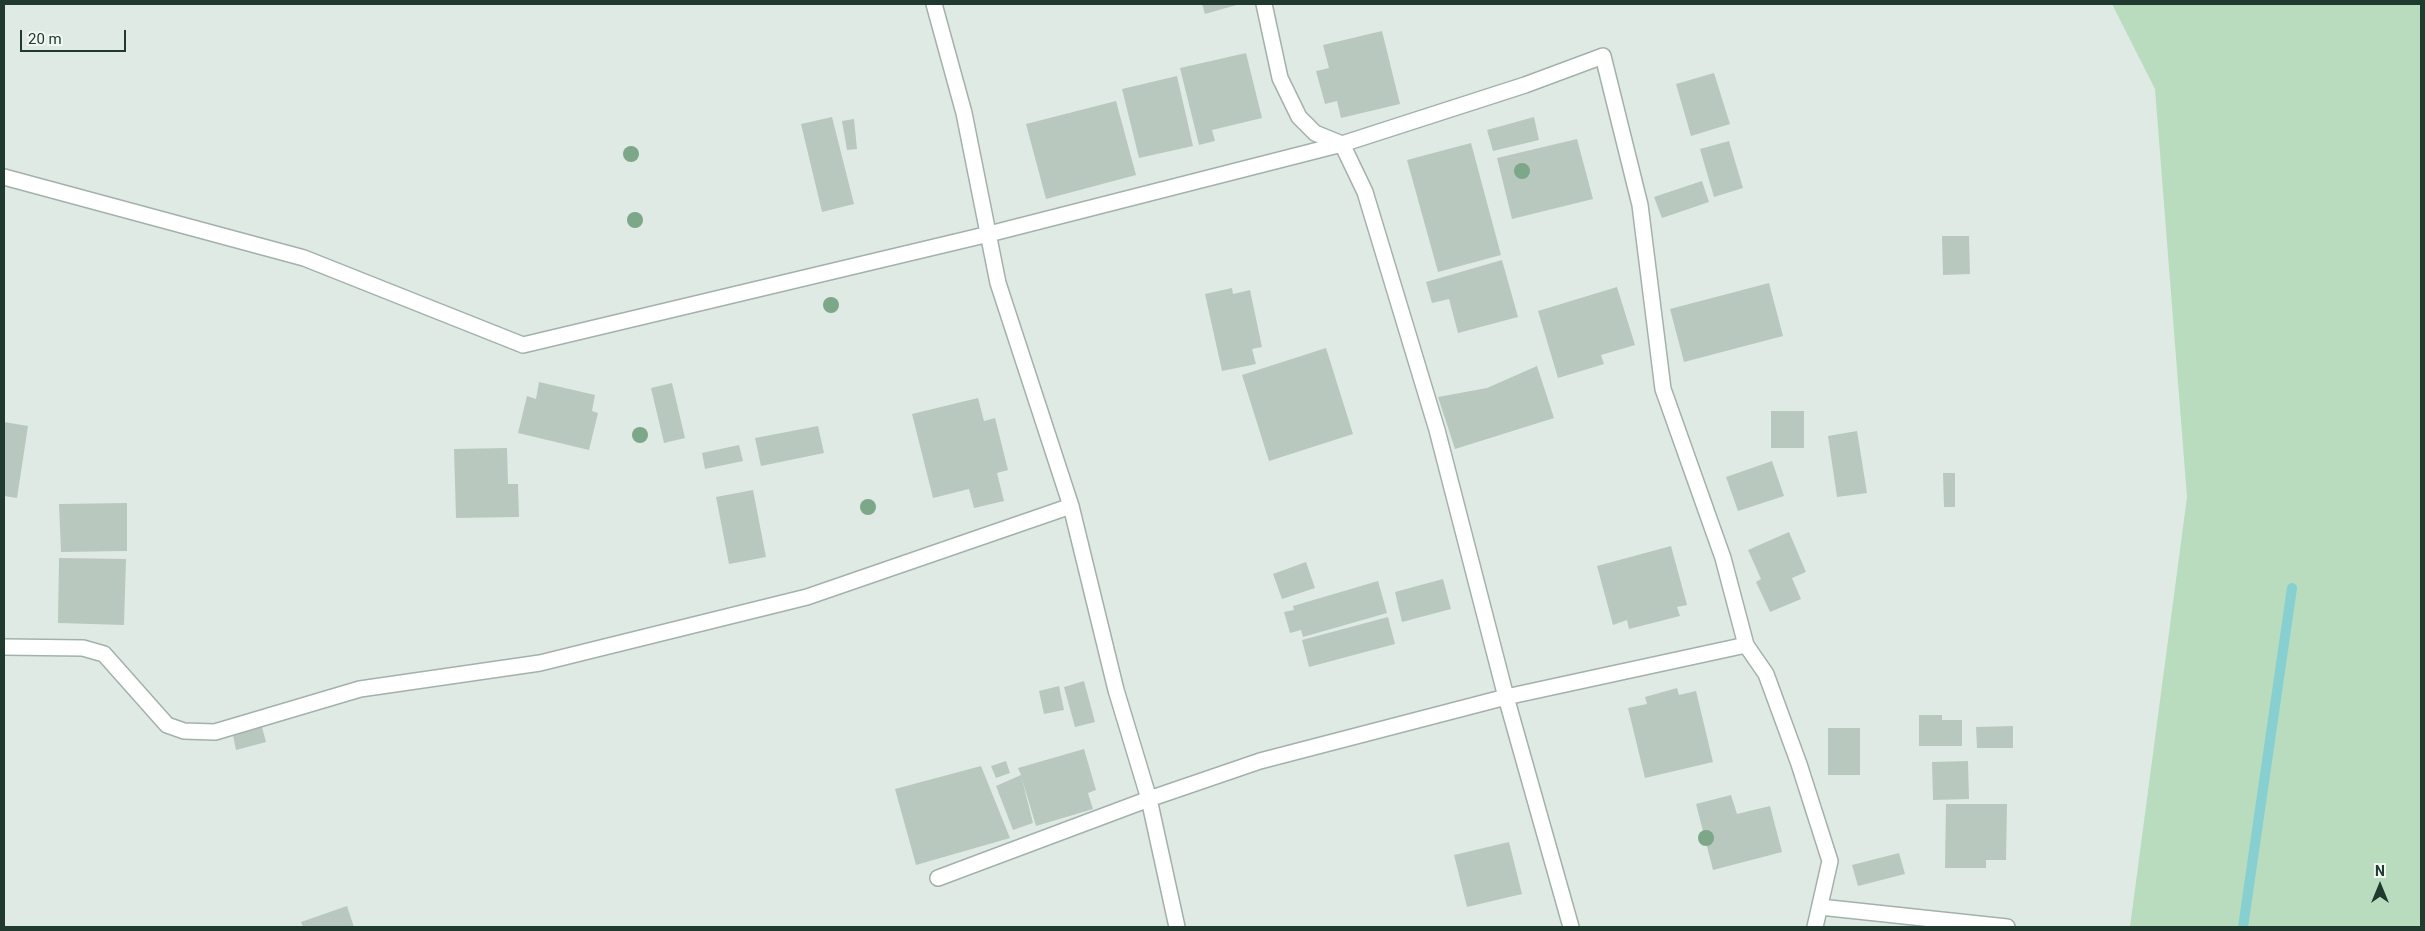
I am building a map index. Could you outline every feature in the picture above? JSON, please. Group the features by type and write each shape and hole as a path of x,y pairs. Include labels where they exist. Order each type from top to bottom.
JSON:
{"street":[{"path":"934,4 964,113 998,283 1071,506 1116,690 1149,799 1177,927"},
{"path":"1264,4 1280,78 1299,118 1315,133 1342,144 1365,192 1437,430 1506,697 1571,927"},
{"path":"4,178 304,258 523,346 989,234 1342,144 1525,85 1602,56 1640,205 1663,390 1720,549 1746,645 1766,674 1799,764 1830,861 1815,927"},
{"path":"4,647 83,648 104,654 167,725 184,731 215,732 360,689 540,663 806,597 1071,506"},
{"path":"938,878 1149,799 1260,761 1506,697 1746,645"},
{"path":"1820,907 2007,927"}],"green space":[{"path":"2112,4 2421,4 2421,927 2130,927 2187,497 2155,89"}],"building":[{"path":"1202,4 1240,4 1205,14"},
{"path":"1382,31 1400,104 1341,118 1337,101 1325,104 1316,71 1329,68 1323,45"},
{"path":"1246,53 1262,118 1212,130 1215,141 1199,145 1180,68"},
{"path":"1714,73 1730,124 1691,136 1676,84"},
{"path":"1177,76 1193,146 1139,158 1122,89"},
{"path":"1116,101 1136,175 1046,199 1026,124"},
{"path":"832,117 854,204 822,212 801,124"},
{"path":"1534,117 1539,140 1493,151 1487,130"},
{"path":"854,119 857,149 847,150 842,121"},
{"path":"1577,139 1593,199 1512,219 1497,158"},
{"path":"1729,141 1743,188 1714,197 1700,149"},
{"path":"1471,143 1501,255 1438,272 1407,160"},
{"path":"1702,181 1709,202 1662,218 1654,197"},
{"path":"1942,236 1969,236 1970,274 1943,275"},
{"path":"1502,260 1518,317 1458,333 1449,299 1432,303 1426,282"},
{"path":"1769,283 1783,336 1684,362 1670,309"},
{"path":"1617,287 1635,345 1601,355 1604,364 1558,378 1538,311"},
{"path":"1232,288 1233,294 1250,290 1262,347 1252,349 1256,364 1222,371 1205,294"},
{"path":"1326,348 1353,434 1269,461 1242,375"},
{"path":"1537,366 1554,418 1455,449 1438,397 1487,388"},
{"path":"539,382 595,395 592,411 598,413 589,450 518,433 527,396 536,399"},
{"path":"672,383 685,438 664,443 651,388"},
{"path":"978,398 984,421 995,418 1008,470 997,473 1004,501 974,508 969,489 933,498 912,414"},
{"path":"1771,411 1804,411 1804,448 1771,448"},
{"path":"4,422 28,426 17,498 4,496"},
{"path":"818,426 824,453 761,466 755,438"},
{"path":"1857,431 1867,493 1837,497 1828,436"},
{"path":"739,445 743,461 705,469 702,453"},
{"path":"507,448 508,484 518,484 519,517 456,518 454,449"},
{"path":"1772,461 1784,496 1738,511 1726,477"},
{"path":"1943,473 1955,473 1955,507 1944,507"},
{"path":"753,490 766,557 729,564 716,497"},
{"path":"127,503 127,551 61,552 59,504"},
{"path":"1789,532 1806,572 1792,578 1801,599 1770,612 1756,582 1761,579 1748,550"},
{"path":"1671,546 1687,605 1677,607 1680,616 1629,629 1627,620 1613,625 1597,566"},
{"path":"59,558 126,559 124,625 58,623"},
{"path":"1306,562 1315,588 1282,599 1273,574"},
{"path":"1443,579 1451,609 1402,622 1395,592"},
{"path":"1378,581 1387,613 1303,637 1301,630 1290,633 1284,612 1294,610 1293,606"},
{"path":"1388,617 1395,644 1309,667 1302,640"},
{"path":"1084,681 1095,722 1075,727 1064,687"},
{"path":"1059,686 1064,710 1044,714 1039,691"},
{"path":"1677,688 1679,695 1696,691 1713,762 1645,778 1628,708 1647,704 1645,697"},
{"path":"1919,715 1942,715 1942,720 1962,720 1962,746 1919,746"},
{"path":"2013,726 2013,748 1977,748 1976,727"},
{"path":"262,727 266,742 236,750 233,735"},
{"path":"1828,728 1860,728 1860,775 1828,775"},
{"path":"1084,749 1096,790 1088,793 1093,809 1036,826 1022,779 1033,823 1013,830 996,786 1021,775 1018,768"},
{"path":"1006,761 1010,773 996,778 991,766"},
{"path":"1968,761 1969,799 1933,800 1932,762"},
{"path":"981,766 1010,838 916,865 895,789"},
{"path":"1731,795 1737,814 1770,806 1782,852 1713,870 1696,804"},
{"path":"1946,804 2007,804 2006,860 1986,860 1986,868 1945,868"},
{"path":"1509,842 1522,894 1467,907 1454,855"},
{"path":"1899,853 1905,874 1858,886 1852,865"},
{"path":"347,906 354,927 303,927 301,922"}],"waterway":[{"path":"2243,927 2292,588"}]}
